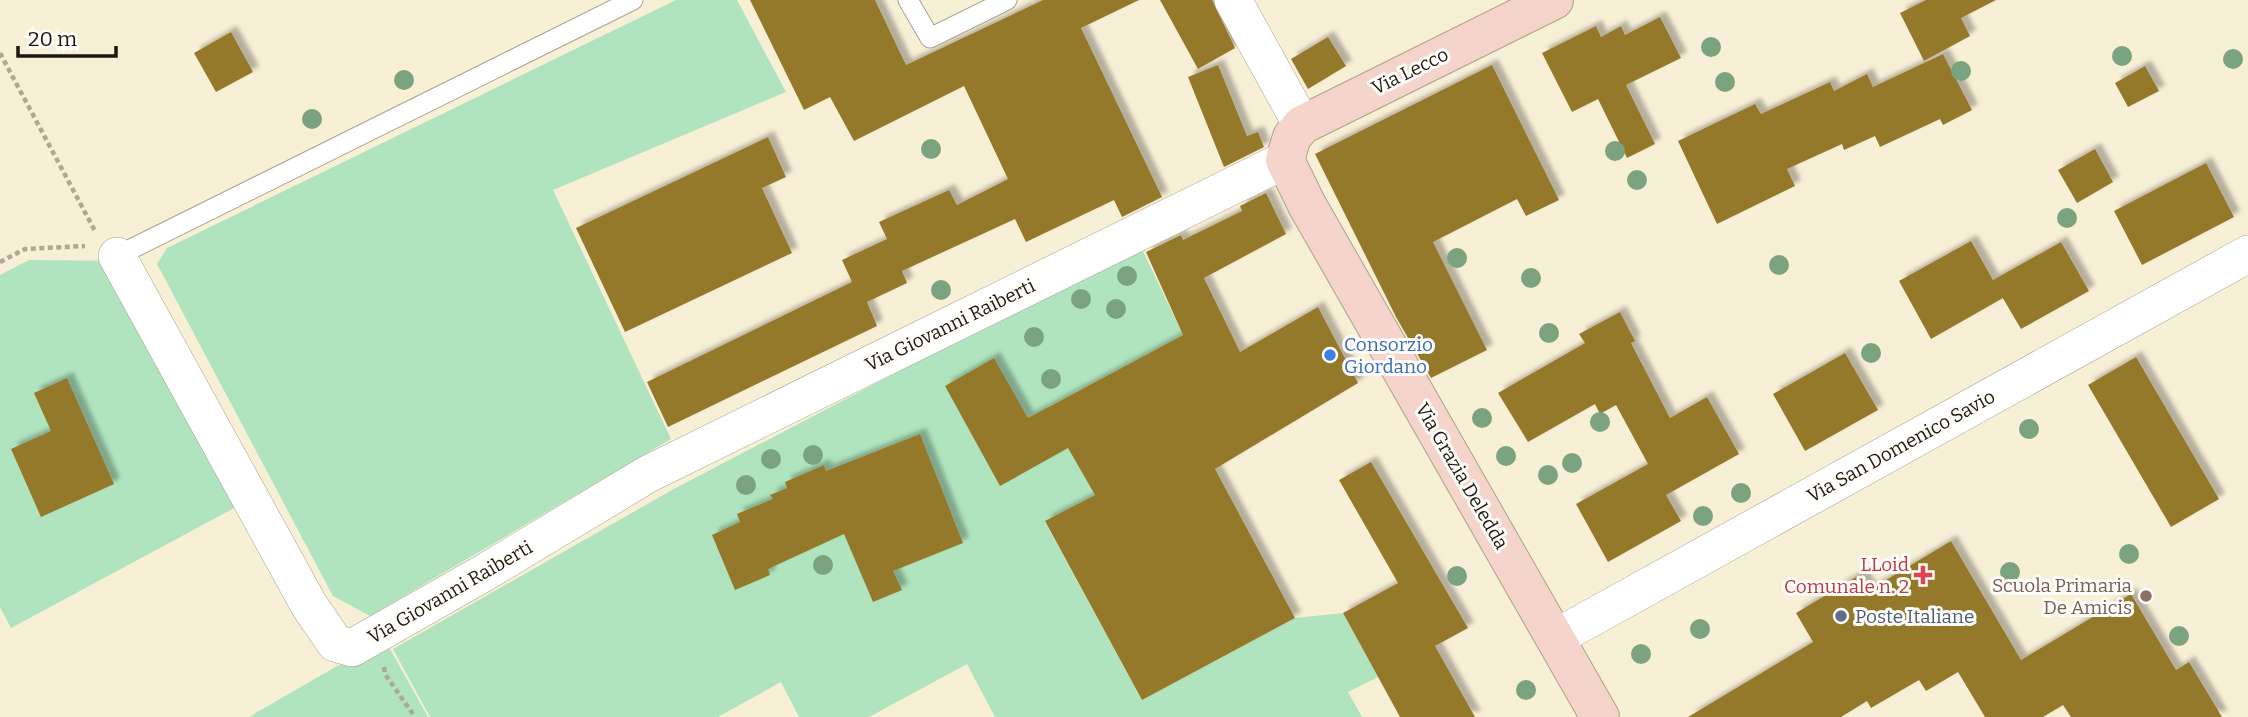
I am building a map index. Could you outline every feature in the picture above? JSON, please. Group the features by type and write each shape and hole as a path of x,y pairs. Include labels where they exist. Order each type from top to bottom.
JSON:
{"street":[{"path":"1233,0 1302,125 1292,137 1284,160"},
{"name":"Via Lecco","path":"1302,125 1554,0"},
{"name":"Via Giovanni Raiberti","path":"110,250 309,604 335,643 352,648 648,474 1284,160"},
{"name":"Via Grazia Deledda","path":"1284,160 1600,717"},
{"name":"Via San Domenico Savio","path":"1555,638 2248,254"}],"lane":[{"path":"110,250 633,0"},
{"path":"908,0 930,38 1007,0"}],"path":[{"path":"0,53 110,250 25,249 0,262"},
{"path":"377,635 385,674 415,717"}],"green space":[{"path":"676,0 737,0 786,92 553,190 671,439 370,616 333,596 157,264 167,248"},
{"path":"1140,245 1183,335 1046,408 1095,495 1045,522 1142,700 1295,618 1343,613 1378,677 1348,692 1362,717 995,717 967,664 869,717 799,717 781,682 718,717 430,717 393,649 672,490"},
{"path":"29,260 128,261 249,500 11,628 0,607 0,275"},
{"path":"390,649 428,717 249,717 337,666"}],"building":[{"path":"750,0 875,0 906,65 1043,0 1139,0 1081,28 1162,197 1122,217 1114,200 1026,242 1015,219 902,271 907,283 867,302 877,326 668,427 647,382 852,282 842,260 887,239 879,222 949,190 957,205 1008,179 964,86 854,141 830,97 804,110"},
{"path":"1160,0 1212,0 1235,48 1198,69"},
{"path":"1926,0 1996,0 1961,18 1970,36 1924,61 1900,13"},
{"path":"1660,17 1681,58 1626,85 1655,144 1627,158 1598,99 1572,112 1542,53 1596,26 1601,37 1621,26 1625,35"},
{"path":"231,32 253,72 216,92 194,53"},
{"path":"1328,37 1346,66 1308,89 1291,59"},
{"path":"1943,54 1972,110 1943,125 1940,119 1880,147 1875,136 1844,150 1842,144 1787,169 1795,186 1717,224 1678,141 1755,104 1761,114 1830,82 1834,91 1867,74 1873,87"},
{"path":"1218,65 1247,136 1258,132 1264,147 1224,167 1188,77"},
{"path":"1492,65 1559,200 1526,216 1517,199 1433,242 1487,350 1431,378 1396,317 1315,154"},
{"path":"2145,66 2159,91 2128,107 2115,83"},
{"path":"768,137 786,177 762,188 792,253 625,332 576,228"},
{"path":"2095,149 2113,182 2077,203 2058,170"},
{"path":"2206,163 2234,217 2142,265 2114,211"},
{"path":"1266,193 1286,234 1204,278 1240,352 1318,307 1358,383 1215,469 1295,618 1142,700 1045,521 1095,495 1068,448 1000,486 945,386 994,358 1028,418 1183,335 1146,252 1181,235 1183,240 1242,211 1240,206"},
{"path":"1971,241 1993,280 2061,242 2089,291 2021,329 2003,298 1931,339 1899,281"},
{"path":"1620,312 1635,341 1631,343 1670,418 1707,397 1739,454 1666,495 1681,521 1608,562 1576,504 1648,464 1616,405 1600,414 1595,404 1528,442 1498,393 1585,343 1579,334"},
{"path":"1845,353 1878,410 1805,451 1773,394"},
{"path":"2136,357 2219,499 2171,527 2088,385"},
{"path":"67,378 114,484 41,517 11,449 51,431 34,393"},
{"path":"920,434 963,543 893,571 902,590 873,602 844,534 768,569 770,575 735,590 712,535 740,522 737,514 773,499 770,495 787,488 785,482 824,465 826,471"},
{"path":"1371,462 1468,628 1435,646 1475,717 1400,717 1343,613 1398,583 1339,480"},
{"path":"1951,541 2021,660 2131,594 2176,670 2189,662 2222,717 2071,717 2063,705 2043,717 1985,717 1958,672 1926,691 1919,680 1871,708 1867,701 1841,717 1688,717 1813,642 1796,613 1861,574 1871,589"}],"place":[{"name":"Consorzio Giordano","path":"1330,355"},
{"name":"LLoid Comunale n. 2","path":"1923,575"},
{"name":"Scuola Primaria De Amicis","path":"2146,596"},
{"name":"Poste Italiane","path":"1841,616"}]}
